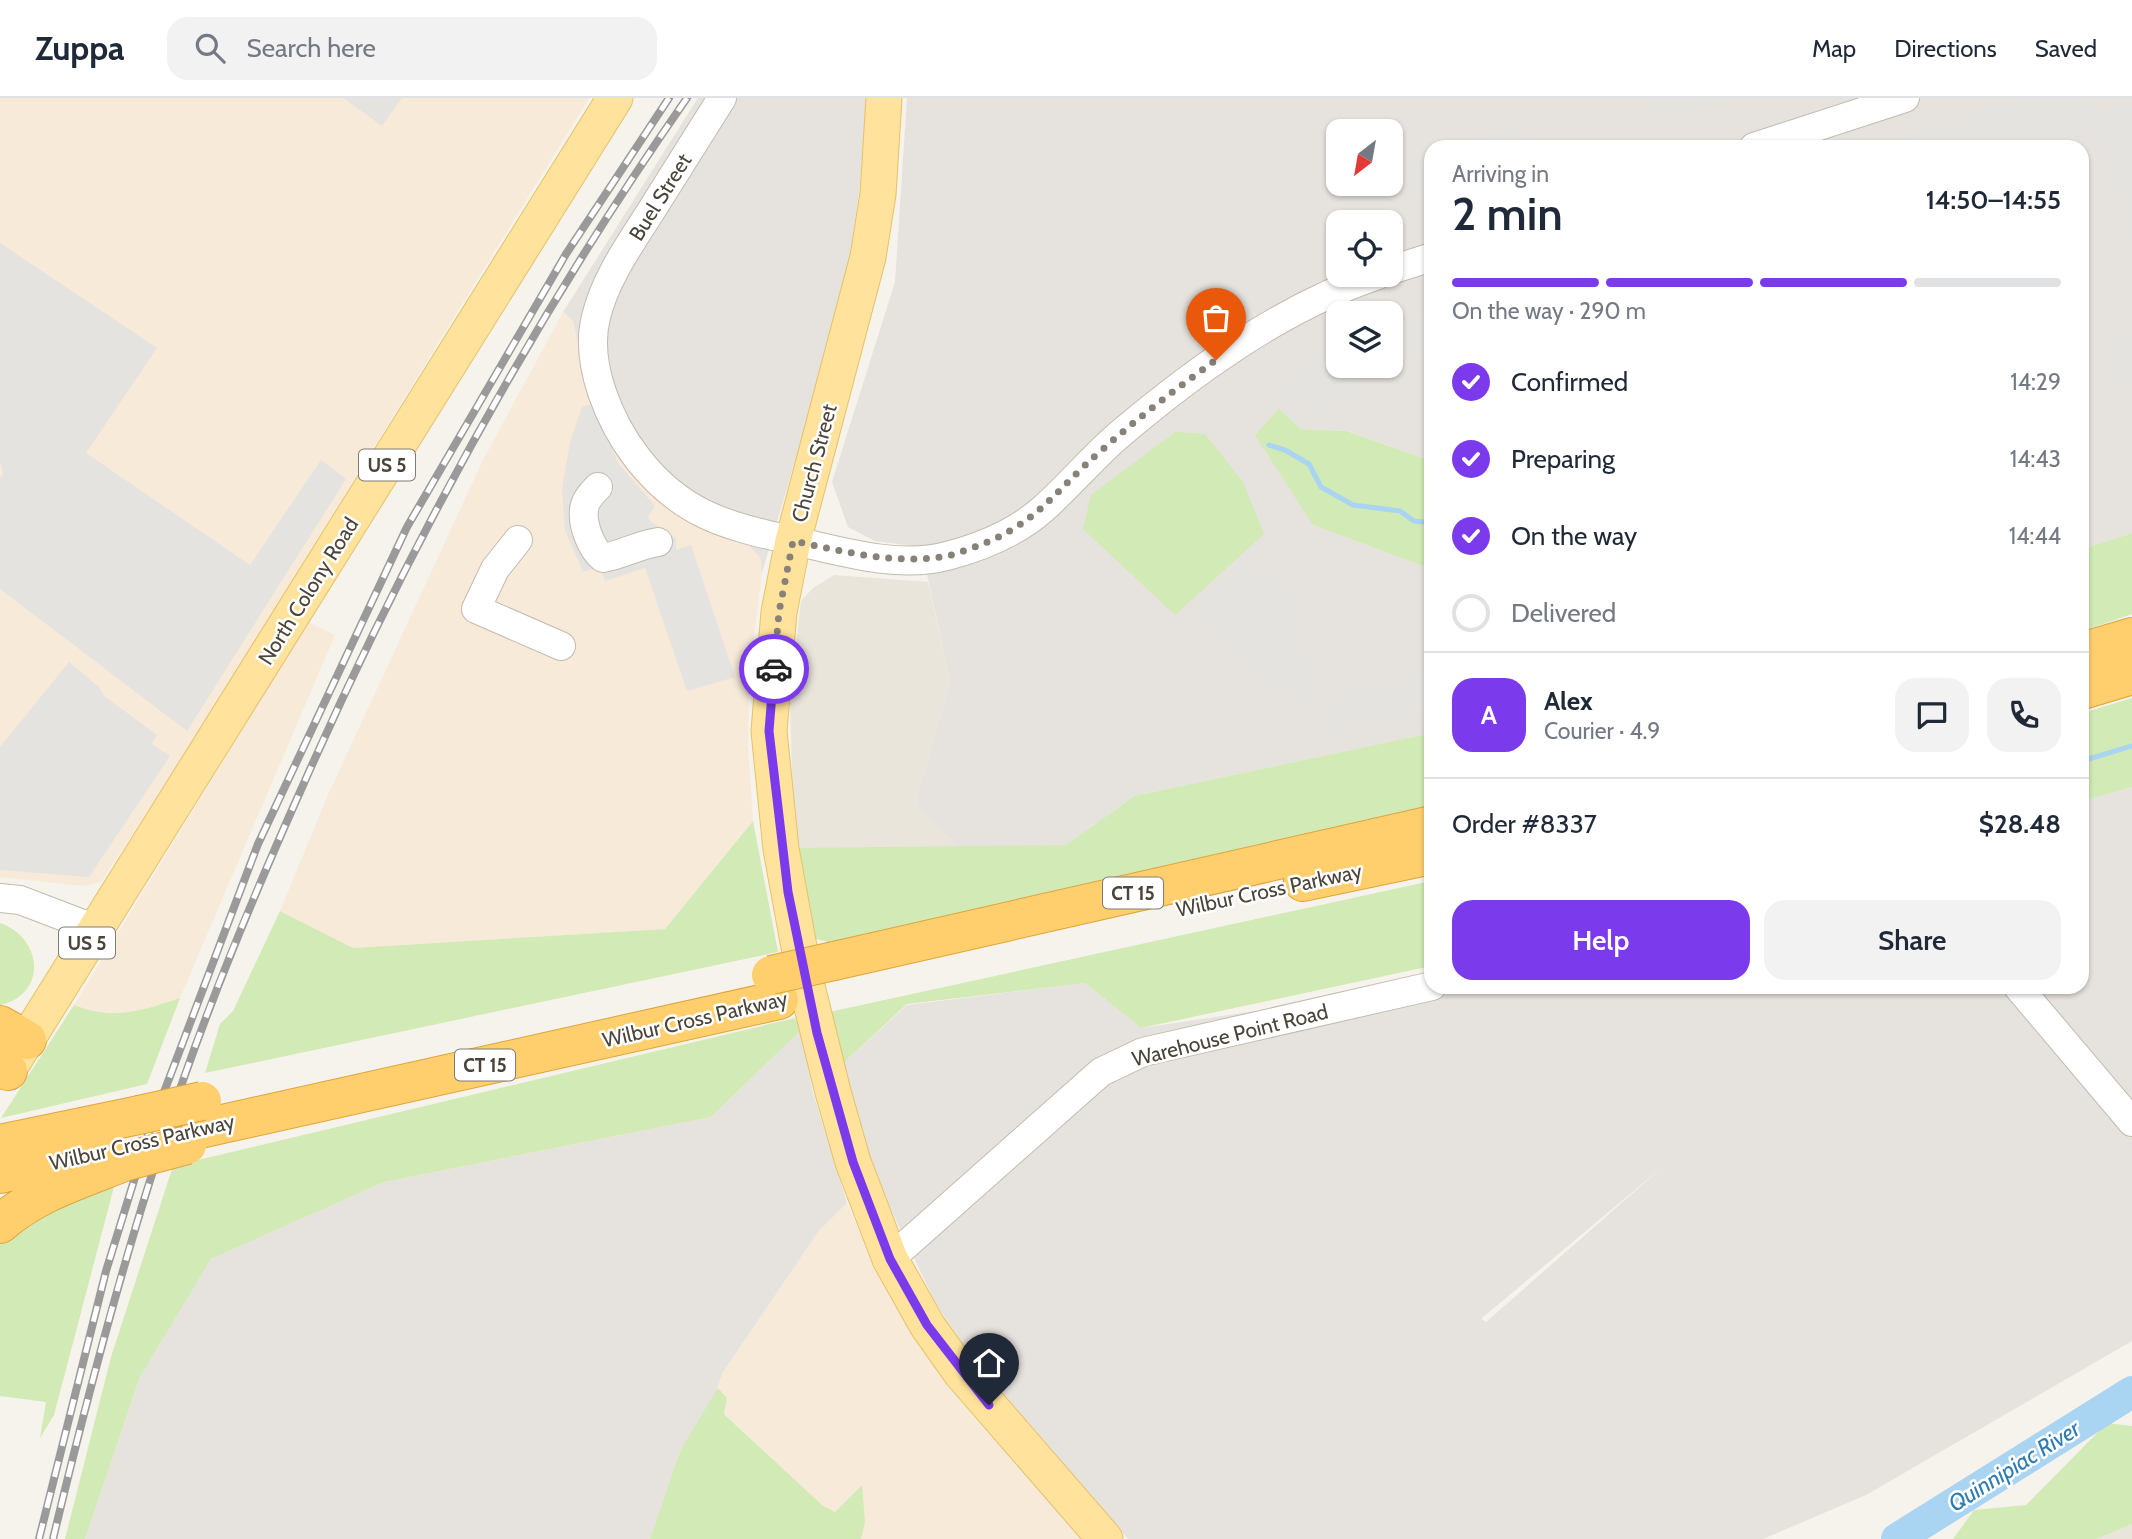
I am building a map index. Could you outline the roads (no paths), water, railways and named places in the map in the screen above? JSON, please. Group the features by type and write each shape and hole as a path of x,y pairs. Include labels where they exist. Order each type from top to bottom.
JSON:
{"highway":[{"path":"2089,650 2132,637"},
{"path":"2089,688 2132,675"},
{"name":"Wilbur Cross Parkway","path":"194,1126 837,974 1424,827"},
{"name":"Wilbur Cross Parkway","path":"837,974 1424,857"},
{"name":"Wilbur Cross Parkway","path":"194,1126 356,1094 775,988"},
{"path":"0,1224 30,1202 131,1141 194,1126"},
{"name":"Wilbur Cross Parkway","path":"0,1144 131,1141"},
{"name":"Wilbur Cross Parkway","path":"0,1174 131,1141"}],"main road":[{"name":"North Colony Road","path":"7,1057 96,929 615,98"},
{"name":"Church Street","path":"884,98 878,194 868,257 793,541 779,612 769,731 782,849 804,974 833,1092 853,1162 890,1259 927,1325 961,1373 1105,1539"}],"street":[{"name":"Buel Street","path":"722,98 622,257 602,299 593,334 596,369 615,418 634,453 653,477 686,506 740,528 877,557 914,560 945,557 1002,537 1042,510 1086,463 1124,431 1235,347 1331,291 1343,287"},
{"path":"1776,140 1905,98"},
{"path":"1403,266 1424,260"},
{"path":"598,487 584,508 584,522 598,554 603,558 636,545 658,542"},
{"path":"518,540 495,569 476,609 561,646"},
{"path":"0,898 20,900 96,929"},
{"name":"Warehouse Point Road","path":"890,1259 1101,1072 1143,1052 1424,988"},
{"path":"2024,994 2132,1122"}],"waterway":[{"path":"1269,445 1285,450 1309,464 1321,487 1353,505 1400,511 1414,521 1424,522"},
{"path":"2089,759 2132,746"},
{"name":"Quinnipiac River","path":"1897,1539 2132,1392"}],"railway":[{"path":"39,1539 106,1271 150,1129 258,844 407,527 566,254 669,98"},
{"path":"53,1539 104,1338 163,1140 210,1008 281,835 341,701 429,523 526,349 577,264 687,98"}]}
